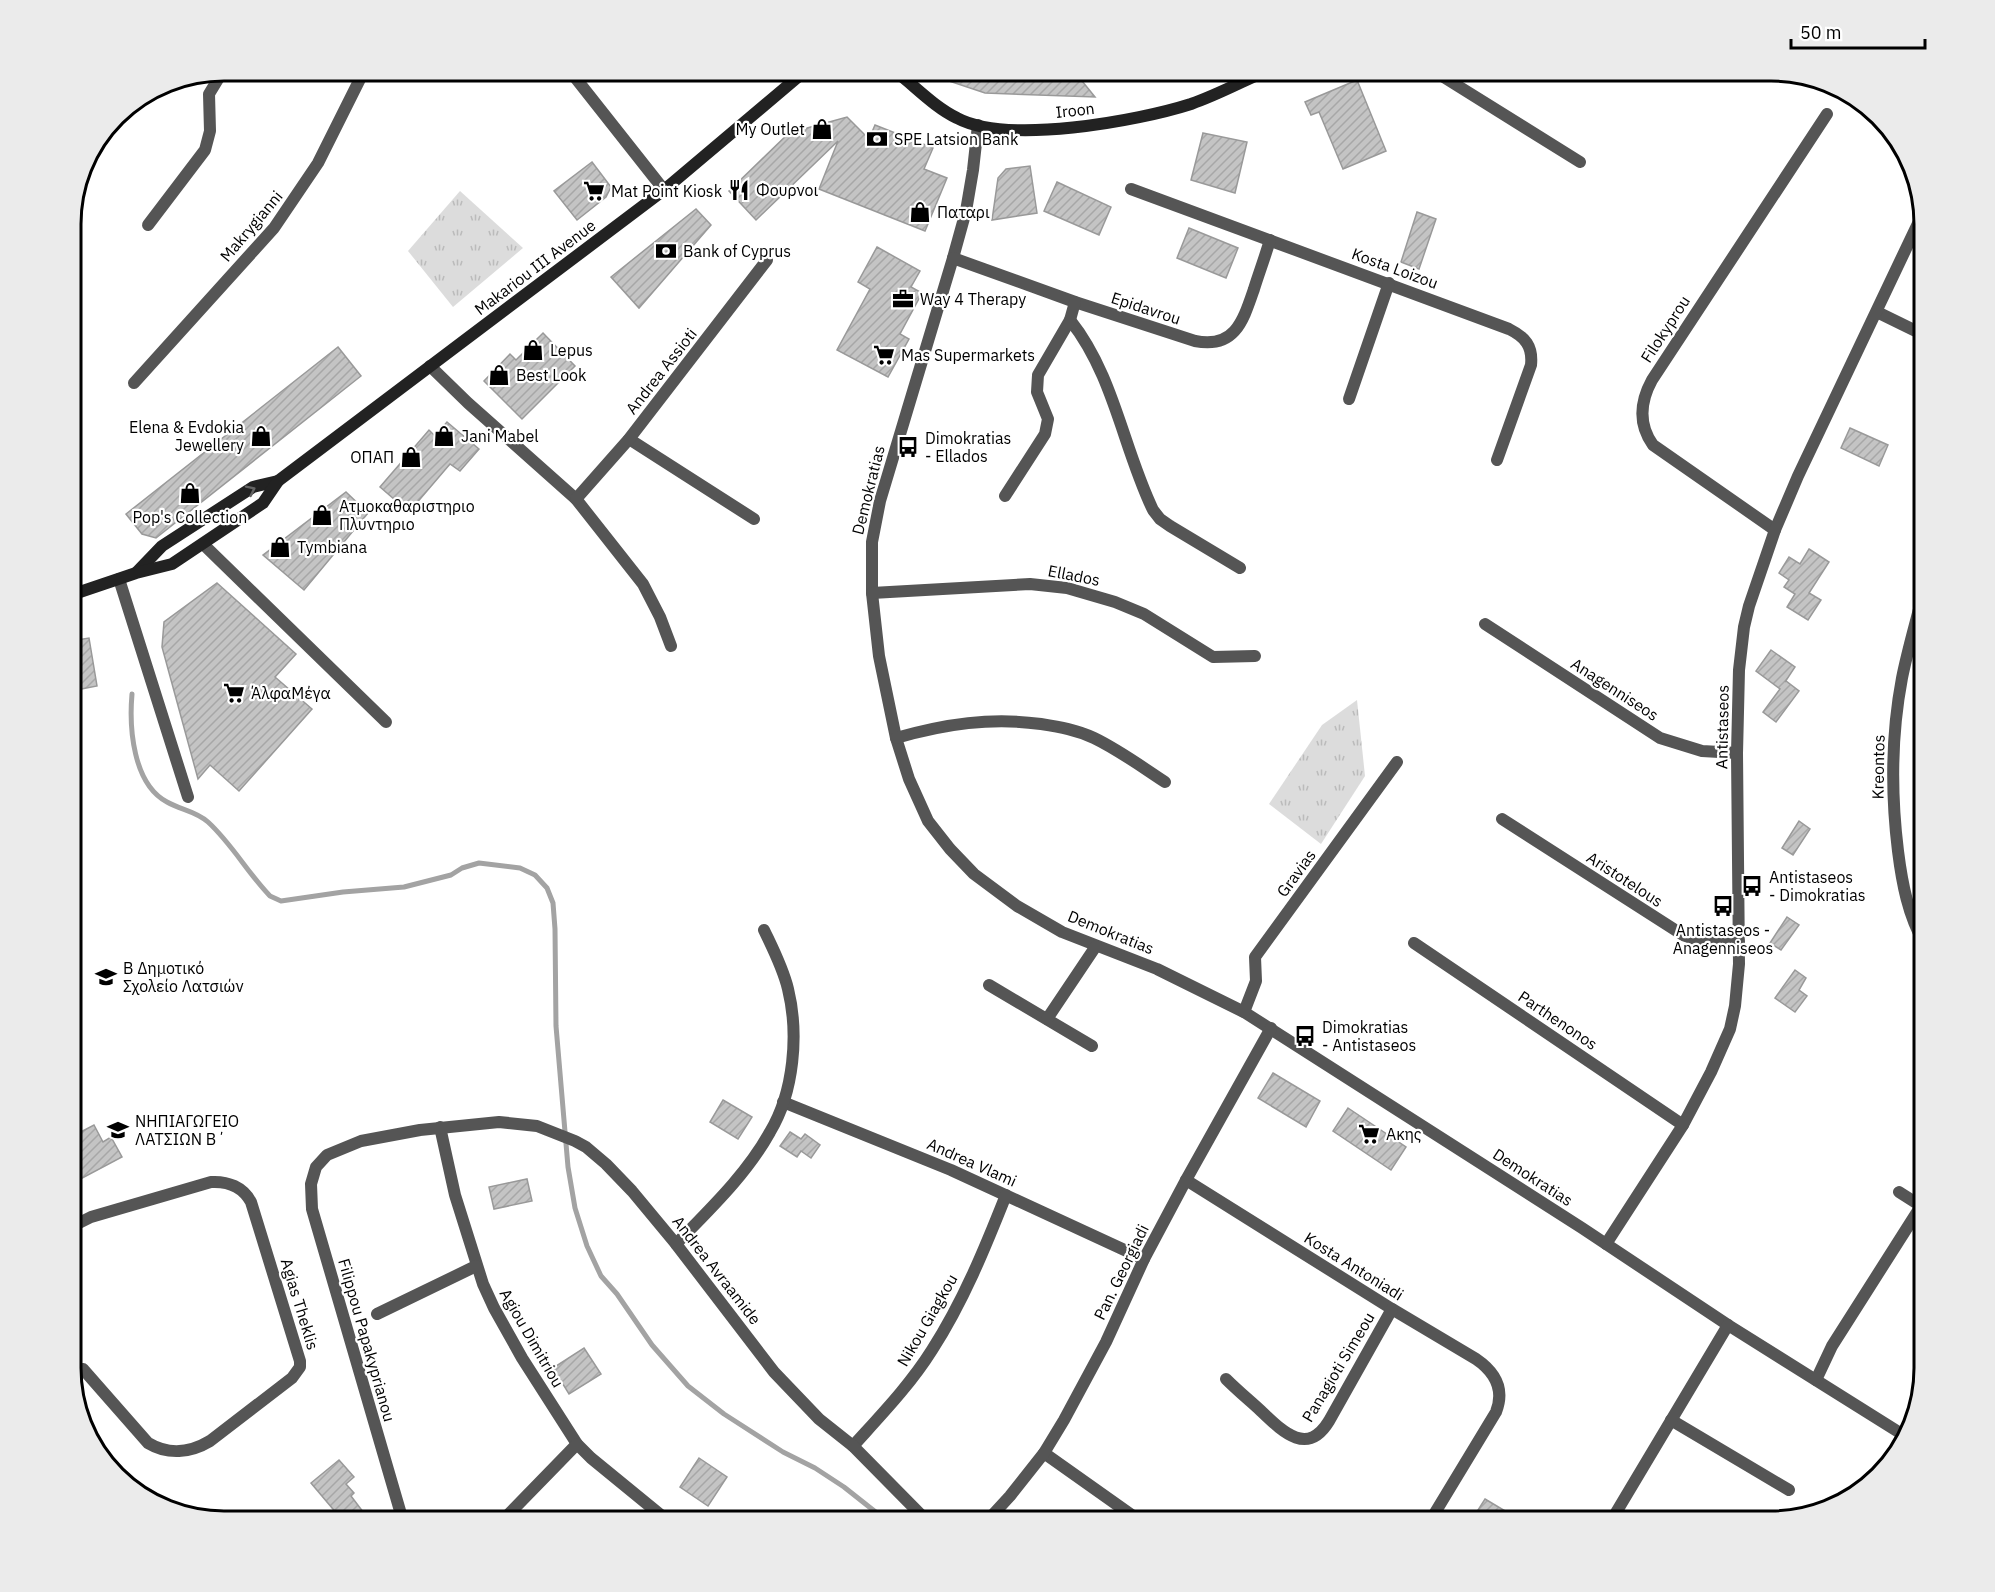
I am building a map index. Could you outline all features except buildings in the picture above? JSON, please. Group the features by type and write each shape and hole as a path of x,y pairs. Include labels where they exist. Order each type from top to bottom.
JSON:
{"street":[{"path":"148,225 205,150 210,131 209,94 217,81"},
{"name":"Makrygianni","path":"134,383 274,228 318,163 359,81"},
{"path":"579,81 664,190"},
{"name":"Makariou III Avenue","path":"81,592 136,573 172,564 263,504 278,481 664,190 792,81"},
{"name":"Iroon","path":"908,81 958,119 978,125 1033,130 1066,128 1133,118 1191,104 1243,81"},
{"path":"1459,81 1580,162"},
{"name":"Filokyprou","path":"1775,530 1653,445 1645,432 1642,410 1644,396 1652,380 1827,114"},
{"name":"Demokratias","path":"978,125 970,191 953,258 876,518 871,563 879,656 896,738 906,772 928,821 962,862 986,884 1017,906 1062,932 1157,969 1271,1028 1728,1325 1899,1432"},
{"name":"Kosta Loizou","path":"1131,189 1509,329 1522,336 1529,344 1532,354 1530,371 1497,460"},
{"name":"Antistaseos","path":"1606,1244 1683,1125 1711,1072 1730,1029 1738,978 1737,753 1739,670 1744,627 1756,581 1798,476 1914,232"},
{"name":"Epidavrou","path":"953,258 1075,302 1195,341 1208,343 1220,341 1235,331 1245,316 1270,240"},
{"name":"Andrea Assioti","path":"576,499 629,439 767,260"},
{"path":"1349,399 1389,284"},
{"path":"1005,496 1045,434 1048,418 1037,392 1038,375 1070,320 1075,302"},
{"path":"1877,312 1914,330"},
{"path":"1070,320 1088,344 1100,369 1153,510 1170,526 1240,568"},
{"path":"430,366 468,404 576,499 643,584 671,645"},
{"path":"629,439 754,519"},
{"name":"Makariou III Avenue","path":"136,573 162,546 253,487 278,481"},
{"path":"203,544 386,722"},
{"path":"119,579 188,797"},
{"name":"Ellados","path":"872,593 1030,584 1067,588 1115,602 1144,615 1213,657 1255,656"},
{"name":"Anagenniseos","path":"1485,624 1660,738 1702,751 1737,753"},
{"name":"Kreontos","path":"1914,630 1900,688 1894,736 1893,779 1894,820 1901,874 1914,920"},
{"path":"896,738 932,728 984,721 1068,728 1107,745 1165,782"},
{"name":"Gravias","path":"1244,1012 1256,981 1255,957 1397,762"},
{"name":"Aristotelous","path":"1502,819 1683,935 1700,941 1739,942"},
{"path":"676,1244 719,1200 751,1161 771,1130 783,1102 792,1053 791,1006 785,977 764,930"},
{"name":"Parthenonos","path":"1414,943 1683,1125"},
{"path":"1047,1019 1096,946"},
{"path":"989,985 1092,1046"},
{"name":"Pan. Georgiadi","path":"996,1511 1044,1453 1095,1362 1144,1259 1218,1120 1271,1028"},
{"name":"Andrea Vlami","path":"783,1102 901,1148 1144,1259"},
{"name":"Andrea Avraamide","path":"440,1127 499,1122 525,1123 550,1130 575,1141 597,1156 618,1176 676,1244 774,1372 819,1419 853,1446 917,1511"},
{"name":"Filippou Papakyprianou","path":"400,1511 312,1209 310,1184 316,1167 327,1155 378,1137 440,1127"},
{"name":"Agiou Dimitriou","path":"440,1127 450,1176 476,1266 506,1332 577,1444 656,1511"},
{"name":"Kosta Antoniadi","path":"1186,1180 1392,1310 1482,1363 1491,1372 1498,1384 1499,1401 1496,1412 1436,1511"},
{"name":"Agias Theklis","path":"81,1223 101,1214 211,1182 219,1181 235,1186 251,1202 300,1361 300,1367 292,1378 210,1441 179,1452 161,1450 148,1443 82,1369"},
{"path":"1899,1192 1914,1202"},
{"name":"Nikou Giagkou","path":"853,1446 908,1384 932,1350 961,1298 1006,1195"},
{"path":"1816,1380 1832,1346 1914,1217"},
{"path":"377,1314 476,1266"},
{"name":"Panagioti Simeou","path":"1226,1379 1283,1432 1296,1438 1314,1437 1325,1428 1392,1310"},
{"path":"1617,1511 1728,1325"},
{"path":"1671,1420 1789,1490"},
{"path":"512,1511 577,1444"},
{"path":"1044,1453 1126,1511"}],"green space":[{"path":"460,191 523,248 453,307 408,251"},
{"path":"1357,700 1365,776 1321,844 1269,804 1322,725"}],"waterway":[{"path":"132,694 133,738 140,769 147,782 156,794 167,802 198,815 208,822 225,839 270,896 281,901 343,892 404,887 451,875 462,868 479,863 520,868 535,875 547,888 553,903 555,929 556,1026 568,1167 575,1208 587,1246 601,1276 617,1294 652,1345 688,1386 724,1414 783,1452 815,1468 874,1511"}],"place":[{"name":"My Outlet","path":"822,129"},
{"name":"SPE Latsion Bank","path":"877,139"},
{"name":"Φουρνοι","path":"739,190"},
{"name":"Mat Point Kiosk","path":"594,191"},
{"name":"Παταρι","path":"920,212"},
{"name":"Bank of Cyprus","path":"666,251"},
{"name":"Way 4 Therapy","path":"903,299"},
{"name":"Lepus","path":"533,350"},
{"name":"Mas Supermarkets","path":"884,355"},
{"name":"Best Look","path":"499,375"},
{"name":"Elena & Evdokia Jewellery","path":"261,436"},
{"name":"Jani Mabel","path":"444,436"},
{"name":"Dimokratias - Ellados","path":"908,447"},
{"name":"ΟΠΑΠ","path":"411,457"},
{"name":"Pop's Collection","path":"190,493"},
{"name":"Ατμοκαθαριστηριο Πλυντηριο","path":"322,515"},
{"name":"Tymbiana","path":"280,547"},
{"name":"ΆλφαΜέγα","path":"234,693"},
{"name":"Antistaseos - Dimokratias","path":"1752,886"},
{"name":"Antistaseos - Anagenniseos","path":"1723,906"},
{"name":"Β Δημοτικό Σχολείο Λατσιών","path":"106,977"},
{"name":"Dimokratias - Antistaseos","path":"1305,1036"},
{"name":"ΝΗΠΙΑΓΩΓΕΙΟ ΛΑΤΣΙΩΝ Β΄","path":"118,1130"},
{"name":"Ακης","path":"1369,1134"}]}
